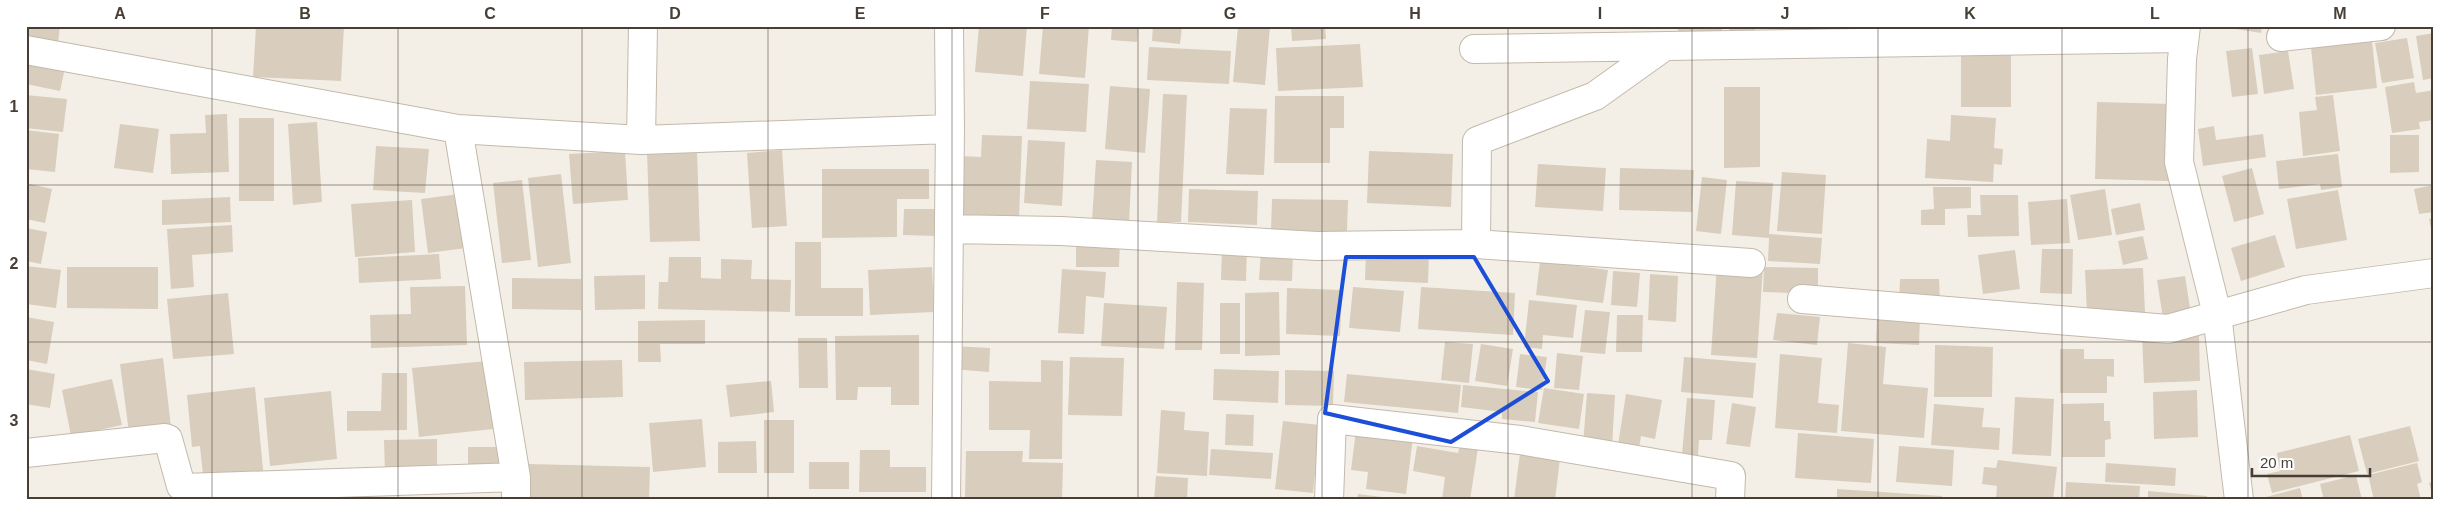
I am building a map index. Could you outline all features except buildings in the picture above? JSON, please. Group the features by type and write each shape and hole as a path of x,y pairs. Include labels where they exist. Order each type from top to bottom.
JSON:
{"street":[{"path":"641,140 643,26"},
{"path":"946,500 950,229 949,26"},
{"path":"2281,37 2381,26"},
{"path":"1474,49 1665,46 2185,32 2179,162 2217,314 2239,500"},
{"path":"1476,244 1476,140 1595,96 1665,46"},
{"path":"26,50 458,129 641,140 950,129"},
{"path":"26,453 165,438 168,439 181,486 184,488 516,488 458,129"},
{"path":"950,229 1061,231 1317,246 1476,244 1751,263"},
{"path":"1802,299 2168,329 2306,290 2434,273"},
{"path":"1329,500 1332,419 1520,440 1731,476 1730,500"}],"highlighted area":[{"path":"1346,257 1474,257 1548,381 1451,442 1325,413"}]}
